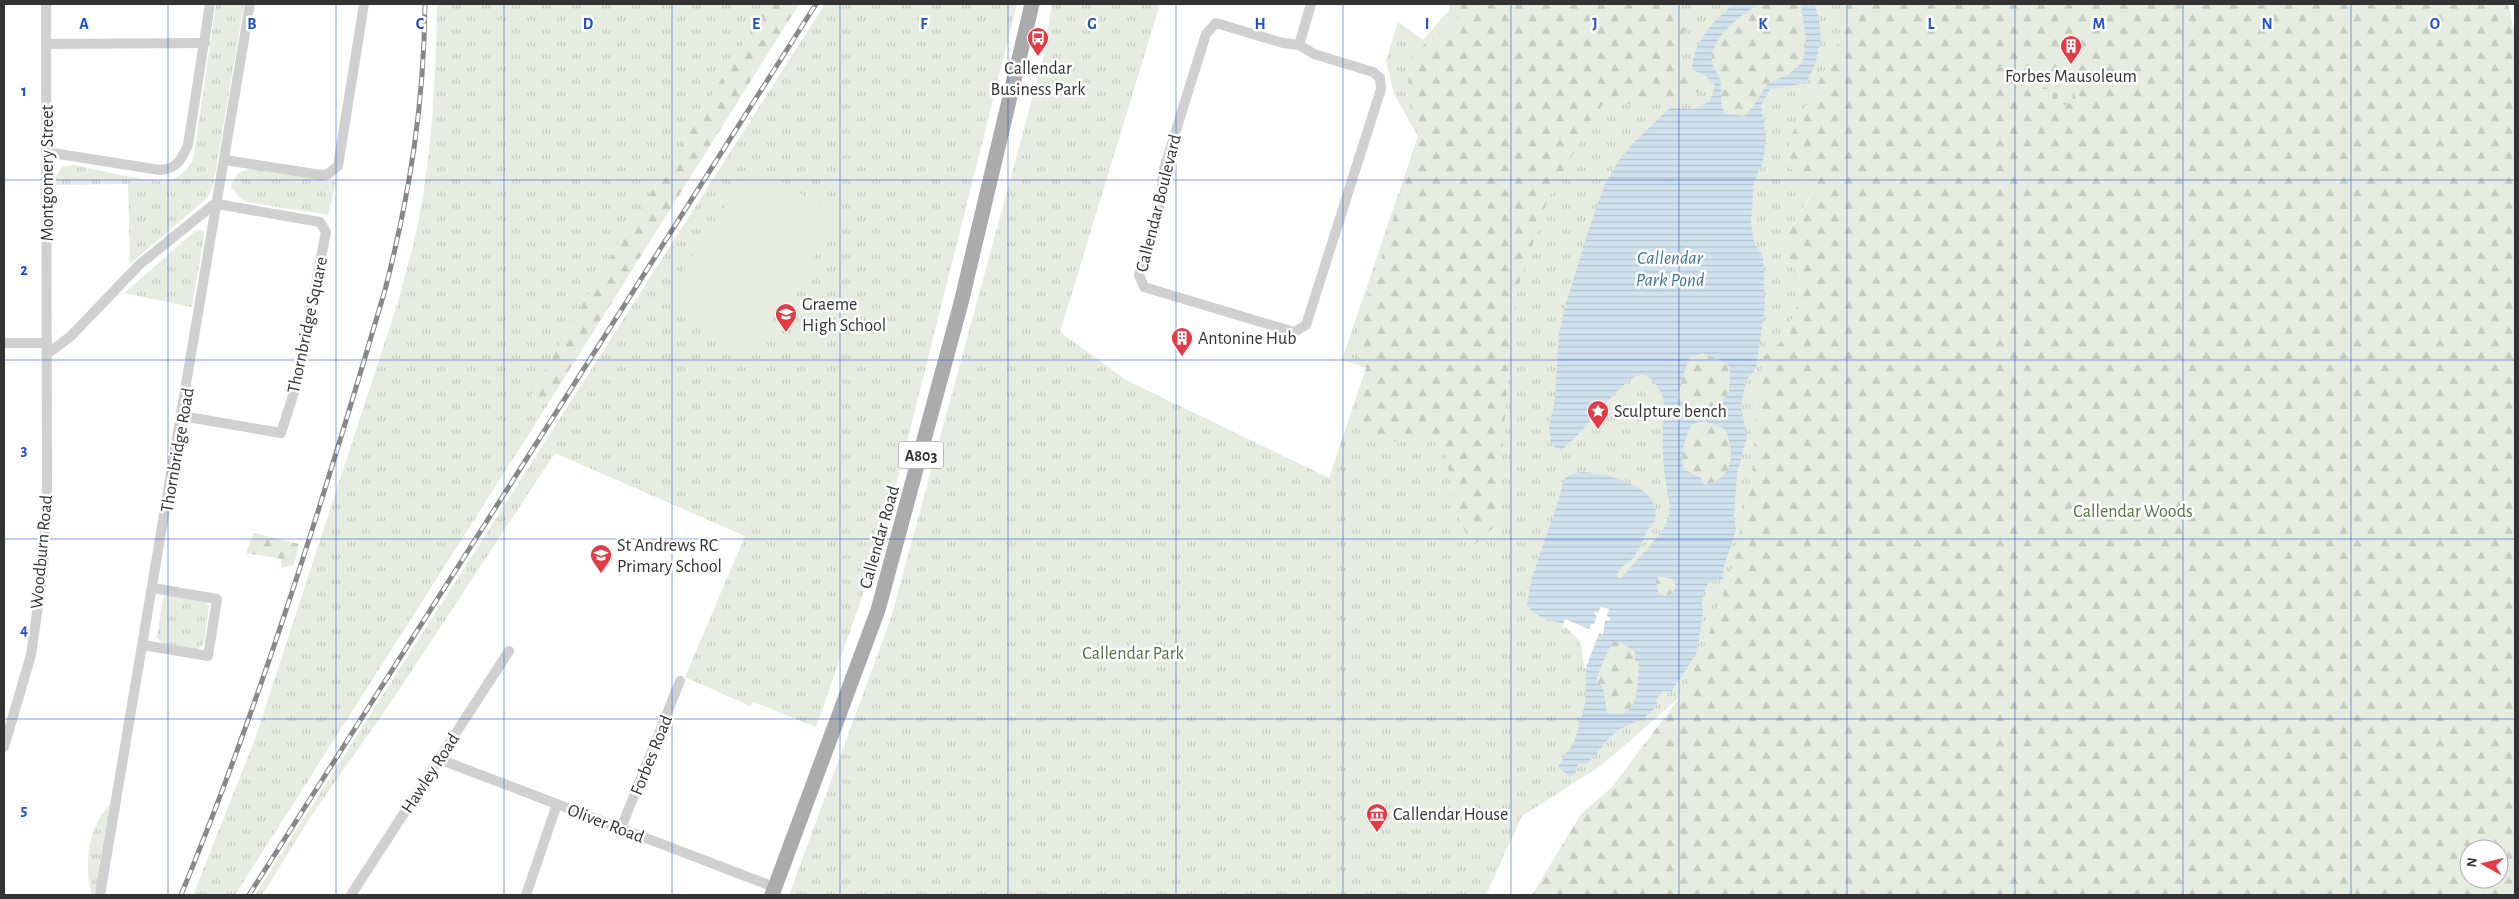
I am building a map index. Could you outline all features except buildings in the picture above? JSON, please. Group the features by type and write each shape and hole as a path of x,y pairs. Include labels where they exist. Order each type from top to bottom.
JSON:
{"main road":[{"name":"Callendar Road","path":"773,891 878,610 961,303 1032,4"}],"street":[{"name":"Montgomery Street","path":"46,4 47,348"},
{"path":"46,152 160,170 171,170 181,161 188,145 210,4"},
{"name":"Thornbridge Road","path":"100,895 144,645 250,4"},
{"path":"225,160 321,174 334,171 338,166 364,4"},
{"path":"1299,45 1312,4"},
{"name":"Callendar Boulevard","path":"1216,23 1283,43 1299,45 1314,54 1373,72 1380,78 1380,89 1306,325 1294,332 1144,287 1139,275 1159,210 1164,168 1206,34 1216,23"},
{"path":"46,44 205,43"},
{"path":"4,343 47,348 71,336 140,264 217,204"},
{"name":"Thornbridge Square","path":"182,416 281,433 296,386 326,232 324,226 316,220 217,204"},
{"name":"Woodburn Road","path":"4,747 30,655 42,570 47,488 47,348"},
{"path":"144,645 208,656 217,598 153,588"},
{"name":"Hawley Road","path":"352,895 509,651"},
{"name":"Forbes Road","path":"621,828 680,681"},
{"name":"Oliver Road","path":"439,759 621,828 773,891"},
{"path":"526,895 557,804"}],"green space":[{"path":"216,4 244,4 213,187 208,197 130,264 128,184 56,185 56,177 62,167 74,165 152,180 173,179 185,171 193,160"},
{"path":"437,4 768,4 594,284 531,395 548,404 235,895 193,895 254,742 399,299 416,233 427,170 436,59"},
{"path":"768,4 799,4 548,404 531,395 594,284"},
{"name":"Graeme High School","path":"825,4 1017,4 882,541 816,727 753,702 750,706 685,677 745,536 555,453 395,696 312,815 262,895 255,895"},
{"name":"Callendar Park","path":"1052,4 1160,4 1060,332 1126,380 1329,478 1366,368 1342,360 1418,136 1394,94 1386,61 1398,22 1423,40 1449,10 1450,4 1847,4 1848,10 1837,46 1789,140 1791,168 1812,193 1787,234 1803,288 1785,338 1764,356 1757,395 1752,474 1731,573 1701,655 1680,697 1602,765 1522,816 1486,895 789,895 891,618 1043,59"},
{"path":"1461,4 1676,4 1686,28 1674,56 1701,91 1641,105 1605,102 1591,121 1547,202 1518,288 1506,398 1498,523 1472,547 1456,510 1442,433 1397,442 1354,427 1366,368 1354,349 1418,136 1407,92 1412,54 1459,18"},
{"path":"1759,4 1801,4 1806,41 1803,62 1788,75 1777,78 1744,116 1726,114 1721,102 1721,84 1712,62 1712,53 1721,36 1728,28"},
{"name":"Callendar Woods","path":"1847,4 2508,4 2515,33 2515,895 1532,895 1581,814 1612,787 1680,697 1701,655 1731,573 1752,474 1757,395 1764,356 1785,338 1803,288 1799,273 1782,260 1787,234 1812,194 1791,168 1789,140 1837,46 1848,10"},
{"path":"2040,88 2073,90 2076,99 2065,105 2054,101"},
{"path":"753,163 839,218 750,356 664,301"},
{"path":"251,168 336,182 328,215 246,202 231,187 238,174"},
{"path":"200,229 204,232 204,237 192,307 124,293 194,232"},
{"path":"1702,353 1721,360 1730,367 1729,392 1716,410 1699,411 1690,408 1677,397 1688,358"},
{"path":"1704,421 1725,429 1731,456 1727,471 1714,482 1705,485 1699,477 1684,470 1682,459 1685,441 1692,424"},
{"path":"254,533 299,544 294,565 281,568 281,559 246,553"},
{"path":"1665,576 1672,579 1675,586 1672,593 1665,596 1658,593 1655,586 1658,579"},
{"path":"170,594 204,600 209,606 204,644 197,650 162,644 157,637 163,598"},
{"path":"1620,641 1635,651 1635,660 1639,663 1637,690 1632,706 1627,712 1619,714 1607,713 1604,707 1606,702 1596,678 1601,662 1613,642"},
{"path":"113,802 97,895 92,895 88,870 90,845 98,821"}],"water":[{"name":"Callendar Park Pond","path":"1734,4 1759,4 1728,28 1721,36 1712,53 1712,62 1721,84 1721,102 1726,114 1744,116 1751,109 1768,83 1788,75 1803,62 1806,41 1801,4 1814,4 1820,24 1818,54 1806,83 1770,89 1761,105 1766,137 1763,162 1754,182 1751,223 1754,242 1763,256 1765,306 1756,368 1746,381 1741,407 1747,437 1737,473 1734,516 1736,530 1724,566 1723,579 1708,583 1702,599 1703,615 1696,654 1672,691 1663,691 1656,699 1657,704 1653,710 1616,732 1587,764 1578,763 1575,774 1570,777 1558,767 1575,740 1585,704 1586,668 1582,640 1567,625 1543,618 1531,611 1527,604 1532,577 1564,479 1574,474 1588,472 1604,475 1622,480 1641,489 1654,503 1656,512 1654,522 1647,531 1633,558 1620,570 1618,578 1622,578 1660,533 1668,519 1670,508 1663,458 1664,401 1657,387 1648,377 1640,375 1631,379 1611,397 1570,443 1561,450 1553,446 1550,439 1549,426 1555,400 1559,333 1566,303 1605,184 1618,162 1634,142 1670,108 1695,109 1710,101 1715,86 1705,75 1692,70 1693,60 1700,41","holes":["1702,353 1721,360 1730,367 1729,392 1715,410 1699,411 1690,408 1677,397 1689,358","1704,421 1725,429 1730,447 1731,456 1727,471 1714,482 1705,485 1700,477 1684,470 1682,459 1684,447 1692,424","1659,576 1673,579 1676,587 1672,593 1665,596 1658,593 1656,581","1613,642 1620,642 1635,651 1635,660 1639,663 1637,690 1632,706 1627,712 1619,714 1607,713 1603,687 1596,681 1603,661"]}],"pier":[{"path":"1601,607 1609,609 1607,616 1610,618 1609,621 1605,620 1603,635 1599,633 1585,670 1580,641 1566,627 1562,627 1565,619 1589,629 1591,624 1594,624 1597,616 1594,614 1595,612 1598,613"}],"railway":[{"path":"181,895 239,746 291,596 385,290 402,218 414,148 422,77 425,4"},
{"path":"249,895 816,4"}],"place":[{"name":"Callendar Business Park","path":"1038,57"},
{"name":"Forbes Mausoleum","path":"2071,65"},
{"name":"Graeme High School","path":"786,333"},
{"name":"Antonine Hub","path":"1182,357"},
{"name":"Sculpture bench","path":"1598,430"},
{"name":"St Andrews RC Primary School","path":"601,574"},
{"name":"Callendar House","path":"1377,833"}]}
